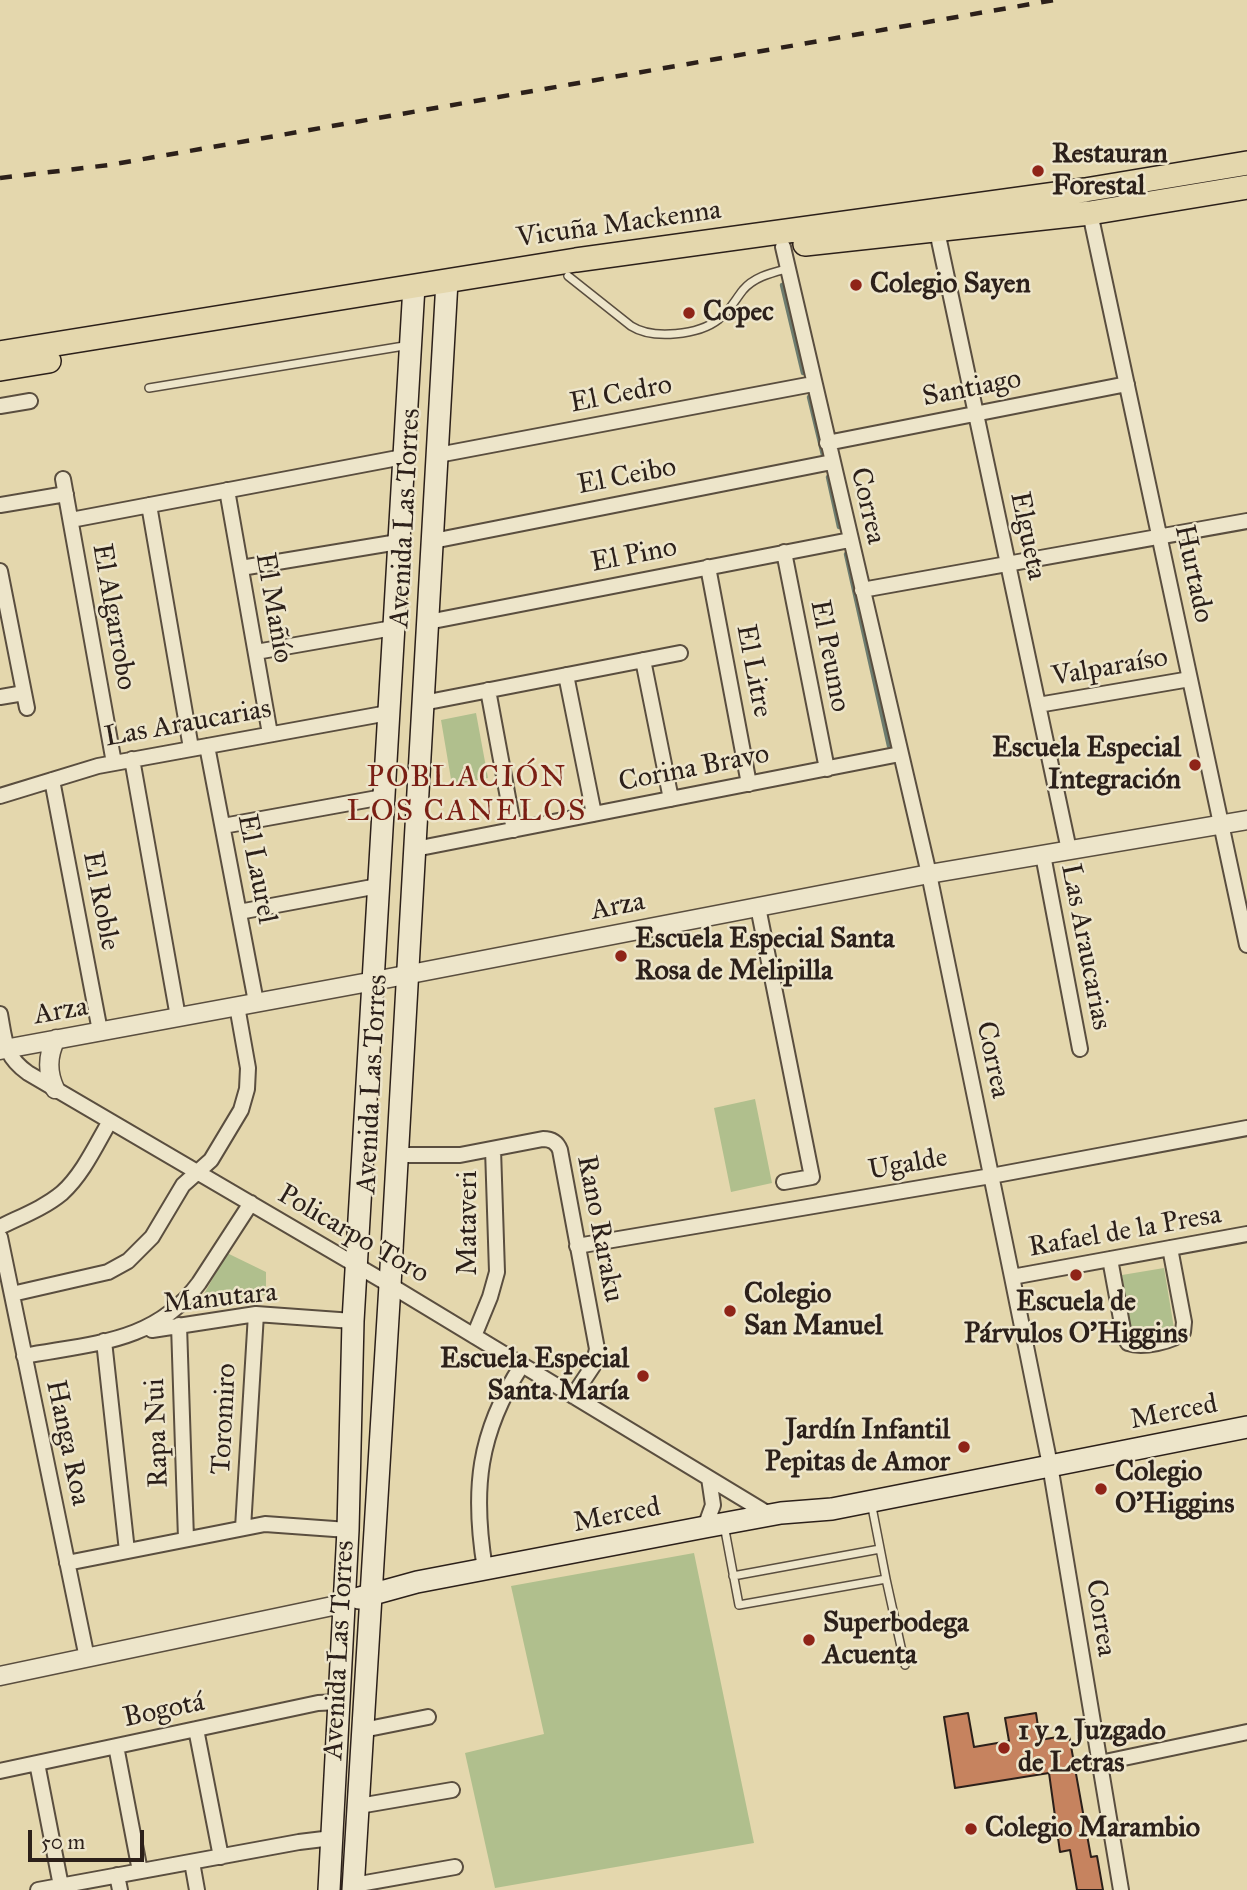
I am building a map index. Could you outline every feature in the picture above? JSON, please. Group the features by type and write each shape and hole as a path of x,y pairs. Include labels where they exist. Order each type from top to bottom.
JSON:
{"main road":[{"name":"Vicuña Mackenna","path":"0,369 447,288 576,260 1072,192 1247,163"},
{"name":"Vicuña Mackenna","path":"447,288 785,258 937,231 1090,213 1247,187"},
{"name":"Avenida Las Torres","path":"354,1888 447,288"},
{"name":"Vicuña Mackenna","path":"0,353 414,294"},
{"name":"Avenida Las Torres","path":"329,1890 348,1530 353,1321 414,294"},
{"name":"Merced","path":"342,1604 417,1582 770,1515 823,1510 1247,1427"}],"street":[{"name":"Hurtado","path":"1090,213 1247,944"},
{"name":"Elgueta","path":"937,231 1069,850"},
{"name":"Correa","path":"785,258 929,874 1050,1465 1121,1890"},
{"name":"El Cedro","path":"438,455 813,384"},
{"name":"Santiago","path":"827,443 1127,384"},
{"path":"0,406 30,401"},
{"path":"71,520 403,457"},
{"name":"El Ceibo","path":"433,541 832,462"},
{"name":"El Algarrobo","path":"0,505 65,486 114,763"},
{"name":"El Mañío","path":"227,490 270,734"},
{"path":"149,505 191,748"},
{"path":"862,590 1247,521"},
{"name":"El Pino","path":"428,622 850,540"},
{"path":"241,568 398,542"},
{"name":"El Peumo","path":"784,552 827,768"},
{"name":"El Litre","path":"708,567 749,784"},
{"path":"0,570 27,708"},
{"path":"256,652 393,628"},
{"path":"423,703 680,653"},
{"path":"643,660 671,799"},
{"path":"566,675 594,814"},
{"name":"Valparaíso","path":"1038,705 1190,679"},
{"path":"488,690 514,830"},
{"path":"0,697 24,692"},
{"name":"Las Araucarias","path":"0,796 75,772 132,759 388,713"},
{"name":"El Laurel","path":"207,746 256,1002"},
{"name":"Corina Bravo","path":"415,849 900,754"},
{"path":"132,759 178,1017"},
{"name":"El Roble","path":"52,780 100,1031"},
{"path":"223,826 383,797"},
{"name":"Arza","path":"3,1049 929,874 1247,820"},
{"name":"Las Araucarias","path":"1043,855 1080,1049"},
{"path":"239,912 378,886"},
{"path":"758,907 812,1177 784,1182"},
{"path":"12,1294 98,1275 128,1261 152,1237 183,1185 211,1160 237,1119 245,1099 248,1068 237,1006"},
{"path":"0,1014 3,1049"},
{"path":"55,1088 48,1060 56,1039"},
{"name":"Policarpo Toro","path":"3,1049 18,1066 390,1285 770,1515"},
{"path":"0,1227 46,1204 63,1192 81,1171 110,1121"},
{"name":"Ugalde","path":"577,1246 991,1176 1247,1128"},
{"name":"Rano Raraku","path":"398,1154 452,1156 543,1139 556,1143 597,1356 573,1396"},
{"name":"Mataveri","path":"474,1336 497,1272 493,1149"},
{"name":"Manutara","path":"134,1334 168,1316 190,1295 251,1203"},
{"name":"Rafael de la Presa","path":"1012,1278 1247,1234"},
{"name":"Hanga Roa","path":"0,1237 87,1658"},
{"path":"1110,1259 1124,1335 1128,1343 1137,1345 1175,1338 1185,1327 1170,1248"},
{"name":"Manutara","path":"24,1356 179,1325 256,1314 353,1321"},
{"name":"Toromiro","path":"243,1528 256,1314"},
{"name":"Rapa Nui","path":"179,1325 186,1539"},
{"path":"104,1341 127,1551"},
{"path":"485,1569 478,1510 482,1459 495,1417 522,1365"},
{"path":"709,1478 714,1526"},
{"path":"67,1563 243,1528 281,1524 348,1530"},
{"name":"Merced","path":"0,1676 342,1604"},
{"name":"Bogotá","path":"0,1771 318,1703 340,1702"},
{"path":"363,1730 428,1717"},
{"path":"196,1729 221,1857"},
{"path":"1100,1763 1247,1732"},
{"path":"116,1746 140,1871"},
{"path":"37,1763 61,1886"},
{"path":"359,1806 452,1790"},
{"path":"40,1890 61,1886 119,1883 140,1871 332,1838"},
{"path":"192,1862 197,1890"},
{"path":"354,1888 455,1867"}],"lane":[{"path":"568,276 631,326 642,332 661,335 709,326 724,315 752,282 785,258"},
{"path":"149,388 410,345"},
{"path":"871,1501 905,1665"},
{"path":"714,1526 733,1576 739,1605 886,1579"},
{"path":"733,1576 880,1549"}],"green space":[{"path":"476,713 488,778 452,785 441,720"},
{"path":"755,1099 772,1183 731,1192 714,1108"},
{"path":"227,1253 266,1272 266,1295 200,1301"},
{"path":"1164,1268 1174,1328 1132,1335 1122,1275"},
{"path":"694,1553 754,1843 495,1888 465,1753 544,1734 511,1586"}],"building":[{"path":"968,1713 974,1747 1009,1741 1005,1718 1036,1713 1040,1740 1069,1735 1091,1857 1097,1856 1103,1890 1077,1890 1070,1850 1060,1852 1049,1773 955,1788 944,1717"}],"waterway":[{"path":"782,285 803,373"},
{"path":"809,397 823,455"},
{"path":"828,477 839,527"},
{"path":"846,554 889,746"}],"railway":[{"path":"0,178 109,165 1054,0"}],"place":[{"name":"Restauran Forestal","path":"1038,171"},
{"name":"Colegio Sayen","path":"856,285"},
{"name":"Copec","path":"689,313"},
{"name":"Escuela Especial Integración","path":"1195,765"},
{"name":"Escuela Especial Santa Rosa de Melipilla","path":"621,956"},
{"name":"Escuela de Párvulos O'Higgins","path":"1076,1275"},
{"name":"Colegio San Manuel","path":"730,1311"},
{"name":"Escuela Especial Santa María","path":"643,1376"},
{"name":"Jardín Infantil Pepitas de Amor","path":"964,1447"},
{"name":"Colegio O'Higgins","path":"1101,1489"},
{"name":"Superbodega Acuenta","path":"809,1640"},
{"name":"1 y 2 Juzgado de Letras","path":"1004,1748"},
{"name":"Colegio Marambio","path":"971,1829"}],"district":[{"name":"POBLACIÓN LOS CANELOS","path":"467,796"}]}
